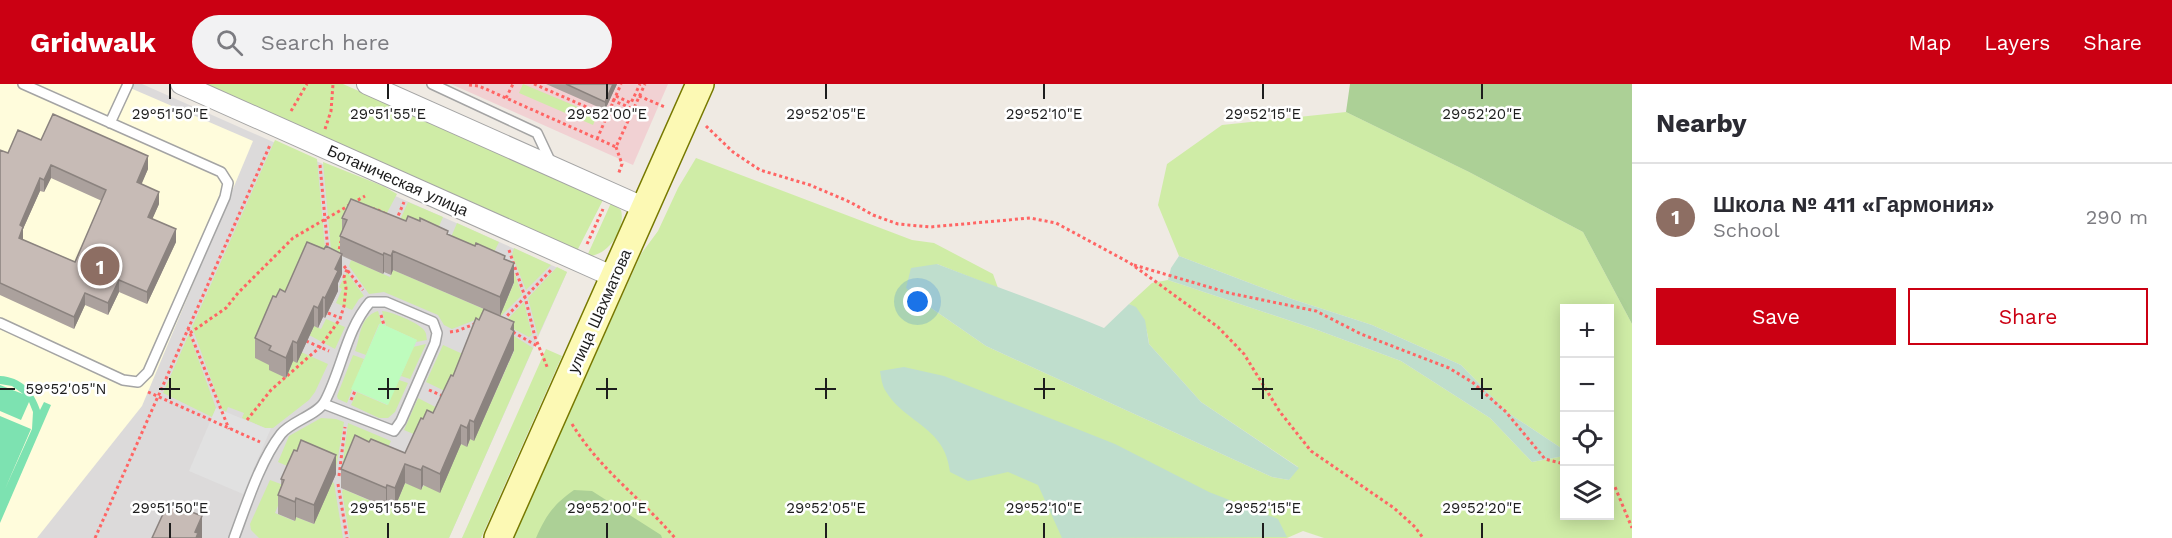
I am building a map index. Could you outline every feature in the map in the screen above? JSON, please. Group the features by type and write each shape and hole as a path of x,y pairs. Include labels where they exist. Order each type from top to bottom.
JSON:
{"street":[{"name":"Ботаническая улица","path":"181,84 614,277"},
{"path":"367,84 645,208"},
{"name":"улица Шахматова","path":"498,538 700,84"}],"lane":[{"path":"0,323 123,380 138,382 148,372 225,197 228,183 220,172 23,84"},
{"path":"110,123 128,84"},
{"path":"432,84 537,133 553,167"},
{"path":"234,538 254,485 282,432 324,404 359,315 370,302 386,302 433,322 437,333 435,343 405,412 394,431 348,408 324,404"}],"path":[{"path":"291,112 308,84"},
{"path":"323,138 331,111 333,84"},
{"path":"506,98 513,84"},
{"path":"534,84 607,116"},
{"path":"597,139 621,84"},
{"path":"613,98 631,104 640,84"},
{"path":"618,175 622,164 616,147 645,84"},
{"path":"459,85 479,86 616,147"},
{"path":"639,96 672,110"},
{"path":"613,98 633,109"},
{"path":"703,123 733,152 760,170 810,185 850,202 873,215 898,224 930,227 1030,218 1056,223 1130,263 1218,327 1244,354 1280,412 1311,451 1394,508 1423,538"},
{"path":"95,538 274,136"},
{"path":"319,157 328,256"},
{"path":"190,333 226,308 293,238 374,191"},
{"path":"355,209 365,196"},
{"path":"393,227 406,196"},
{"path":"582,254 607,201"},
{"path":"369,209 387,213 397,222"},
{"path":"336,261 342,237"},
{"path":"505,256 508,248"},
{"path":"511,258 525,297 535,337 548,369"},
{"path":"1130,263 1229,293 1316,311 1360,334 1449,368 1472,382 1506,412 1545,459 1560,463"},
{"path":"499,324 556,264"},
{"path":"247,420 271,390 320,347 340,319 346,288 345,268 379,311 384,325"},
{"path":"505,271 517,274"},
{"path":"437,333 457,331 486,319"},
{"path":"188,328 229,429"},
{"path":"508,329 540,348"},
{"path":"306,341 343,357"},
{"path":"138,382 158,397 273,448"},
{"path":"339,476 348,408 355,391"},
{"path":"558,402 577,433 603,467 664,524 675,538"},
{"path":"338,484 347,538"},
{"path":"1614,486 1632,528"}],"shaded area":[{"path":"0,84 142,84 567,272 449,538 0,538"},
{"path":"0,84 121,84 253,141 142,406 37,538 0,538"},
{"path":"451,84 668,84 633,165"},
{"path":"216,408 265,428 271,428 243,494 189,471"}],"green space":[{"path":"204,84 343,84 603,200 577,251"},
{"path":"523,84 597,115 593,125 519,93"},
{"path":"1350,84 1632,84 1632,324 1583,232 1469,172 1346,112"},
{"path":"1346,112 1469,172 1583,232 1632,324 1632,538 1324,538 1303,531 1287,538 513,538 641,254 658,231 678,188 696,158 912,240 934,243 993,274 998,288 937,264 921,301 986,346 1272,477 1289,480 1298,467 1201,402 1149,344 1141,316 1129,304 1152,283 1168,280 1312,328 1401,361 1490,418 1532,462 1560,457 1560,520 1614,520 1614,304 1560,304 1560,447 1507,412 1461,365 1372,325 1292,299 1179,256 1158,205 1167,164 1222,125"},
{"path":"275,140 317,159 326,259 271,366 285,378 293,361 301,352 328,364 309,400 273,428 265,428 242,418 244,413 228,407 226,412 222,409 192,327"},
{"path":"323,162 397,194 379,228 340,255 331,250"},
{"path":"408,202 443,217 432,243 397,227"},
{"path":"611,203 621,210 621,225 618,233 602,252 587,256"},
{"path":"457,223 499,242 487,267 446,249"},
{"path":"514,248 551,265 526,290 512,255"},
{"path":"1179,256 1292,299 1372,325 1461,365 1507,412 1560,447 1560,457 1532,462 1490,418 1401,361 1312,328 1168,280 1171,268"},
{"path":"351,260 390,277 393,270 493,313 452,329 444,325 438,315 384,292 369,294 349,266"},
{"path":"510,260 522,295 501,316 514,283 504,274"},
{"path":"937,264 1104,328 1129,304 1136,307 1145,320 1149,344 1201,402 1299,468 1289,480 1272,477 986,346 906,288 911,268"},
{"path":"557,267 567,272 538,336 528,298"},
{"path":"347,272 364,296 359,299 352,310 336,303 342,289 339,287"},
{"path":"524,302 532,335 529,337 508,326 507,320"},
{"path":"378,311 382,324 379,324 366,355 355,351 364,322"},
{"path":"382,311 397,315 421,327 425,331 427,340 416,342 417,340 386,326"},
{"path":"326,319 345,327 335,349 309,335 313,325 321,329"},
{"path":"380,323 417,340 388,405 351,389"},
{"path":"498,326 533,348 449,538 350,538 343,489 385,507 387,504 395,507 405,483 421,489 461,444 467,446 470,439 474,440 514,351"},
{"path":"189,334 216,408 212,417 163,393"},
{"path":"426,344 410,379 401,376 413,347"},
{"path":"443,345 467,356 451,394 426,382"},
{"path":"546,349 562,356 481,538 462,538"},
{"path":"353,355 364,359 347,403 338,399 337,396"},
{"path":"904,367 944,376 1115,444 1209,492 1278,519 1287,537 1062,538 1038,485 1008,472 968,481 950,472 947,457 941,445 933,435 893,401 884,388 880,371"},
{"path":"0,376 14,379 26,386 40,410 44,402 51,405 0,523 0,416 31,429 5,489 32,429 33,412 29,402 21,420 0,411 0,385 23,394 12,386 0,384"},
{"path":"399,380 408,383 395,412 388,418 379,418 351,405 357,392 387,405"},
{"path":"418,398 443,411 423,438 404,430"},
{"path":"321,418 344,422 335,474 294,469 278,462 289,436"},
{"path":"348,423 391,441 381,462 342,469"},
{"path":"270,480 286,486 275,513 294,521 296,517 314,524 332,482 334,483 343,538 259,538 251,530 250,524"},
{"path":"574,490 592,491 661,535 662,538 536,538 551,511"}],"building":[{"path":"566,84 613,84 605,102"},
{"path":"53,114 148,156 137,182 159,192 148,217 176,229 147,292 119,280 108,303 85,293 74,317 0,283 0,150 8,153 18,130 41,140","holes":["51,165 106,190 75,262 19,238 23,227 20,225 40,178 44,180"]},
{"path":"351,199 406,221 408,216 420,221 420,218 448,231 447,234 475,246 476,243 505,256 504,259 514,263 500,297 393,251 391,256 384,253 383,255 340,236 347,220 342,218"},
{"path":"307,242 324,249 326,246 342,254 335,269 338,271 325,298 323,297 318,308 314,306 297,343 293,341 286,358 269,350 271,346 255,338 273,296 276,297 280,289 285,292"},
{"path":"484,309 514,322 511,329 514,331 474,422 470,420 467,428 461,425 440,474 423,466 421,470 405,464 395,488 387,485 386,488 341,469 355,435 369,442 371,439 405,453 421,418 423,419 427,410 433,413 451,375 453,376 476,318 479,320"},
{"path":"301,440 336,455 314,505 296,498 295,502 278,495 284,480 281,479"},
{"path":"168,503 202,516 195,532 198,533 196,538 152,538"}],"place":[{"name":"Школа № 411 «Гармония»","path":"100,266"}]}
